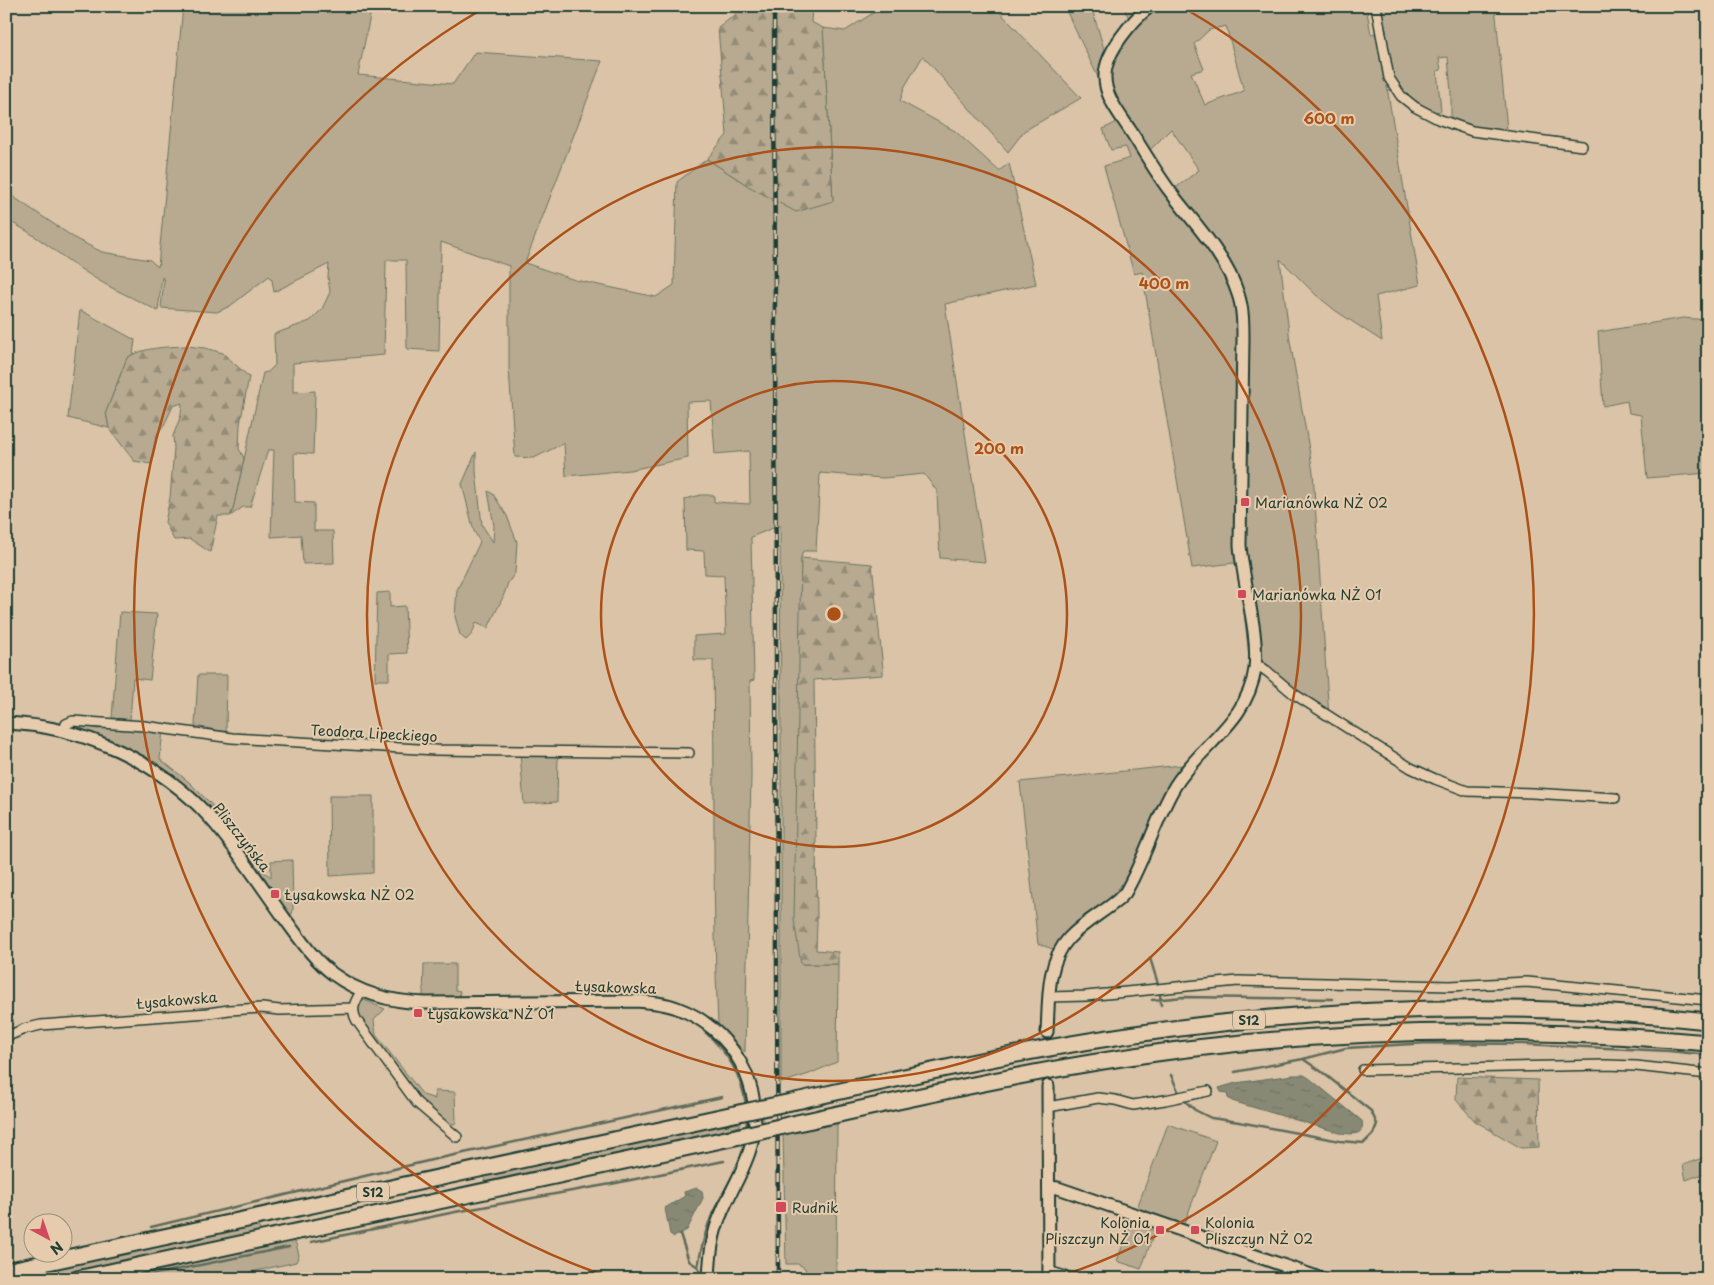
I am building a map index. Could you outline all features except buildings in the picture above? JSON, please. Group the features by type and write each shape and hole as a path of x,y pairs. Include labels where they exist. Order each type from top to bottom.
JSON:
{"highway":[{"name":"S12","path":"6,1271 912,1075 1068,1044 1177,1028 1287,1016 1400,1010 1479,1009 1600,1013 1708,1021"},
{"name":"S12","path":"77,1279 984,1083 1073,1066 1186,1049 1292,1038 1405,1032 1494,1031 1575,1034 1708,1044"}],"street":[{"path":"1047,1032 1053,967 1063,946 1074,933 1125,893 1175,787 1191,765 1238,714 1249,692 1255,666 1254,641 1240,538 1243,339 1238,294 1225,266 1161,178 1114,106 1106,86 1105,72 1111,54 1124,34 1150,6"},
{"path":"1376,6 1389,78 1401,96 1415,107 1438,119 1472,131 1582,146"},
{"path":"1255,666 1261,667 1294,694 1412,768 1467,791 1614,798"},
{"name":"Teodora Lipeckiego","path":"64,731 66,724 73,721 144,726 232,738 435,750 689,753"},
{"name":"Pliszczyńska","path":"6,723 64,731 104,745 155,772 186,795 204,812 226,838 308,950 331,972 362,990"},
{"path":"1049,998 1079,997 1238,981 1450,986 1527,982 1708,1000"},
{"path":"362,990 353,1008 357,1021 417,1103 457,1137"},
{"name":"Łysakowska","path":"362,990 393,1000 425,1003 651,1002 666,1004 684,1010 713,1028 732,1048 742,1065 750,1086 754,1119 749,1154 716,1228 712,1246 709,1279"},
{"name":"Łysakowska","path":"6,1037 24,1029 41,1025 262,1008 278,1010 353,1008"},
{"path":"1363,1070 1606,1066 1644,1067 1708,1074"},
{"path":"1048,1086 1049,1275 1075,1279"},
{"path":"1048,1107 1098,1098 1133,1105 1208,1091"},
{"path":"1049,1187 1058,1188 1323,1279"}],"green space":[{"path":"183,6 372,6 358,75 453,84 475,52 602,61 525,263 575,280 656,297 674,285 677,182 707,159 750,187 833,201 823,28 845,31 884,6 994,6 1081,98 1024,131 1008,152 923,56 905,86 900,101 955,131 999,171 1009,163 1036,284 945,304 985,562 940,558 937,491 924,474 883,478 820,473 816,551 803,551 801,558 801,964 838,964 837,1062 781,1083 780,525 751,537 754,680 750,681 751,775 745,1052 718,1024 714,888 713,660 694,660 694,636 726,634 724,575 705,574 704,551 686,550 685,499 701,495 714,495 714,502 750,504 749,451 715,454 711,401 687,402 688,458 630,470 566,476 564,443 534,458 515,457 509,369 509,266 441,242 439,351 407,349 406,260 386,260 384,355 293,363 293,392 315,391 313,454 294,453 295,502 314,503 314,531 333,531 334,563 303,564 301,535 271,537 274,450 268,450 250,507 243,507 230,516 263,373 268,372 275,365 274,334 310,321 322,309 330,292 329,264 274,292 272,280 269,276 230,306 217,312 161,308 164,280 162,277 158,311 98,280 28,232 6,220 6,192 76,239 102,252 150,260 158,267"},
{"path":"736,6 812,6 811,22 823,28 833,201 796,212 750,187 707,159 727,135 718,28 736,14"},
{"path":"1064,6 1091,6 1105,52 1129,18 1125,11 1125,6 1366,6 1371,34 1378,33 1420,285 1376,296 1382,341 1336,311 1316,295 1280,259 1290,341 1313,472 1329,718 1250,665 1239,567 1234,563 1192,568 1142,272 1134,274 1104,166 1130,158 1126,147 1111,150 1103,129 1119,121","holes":["1226,26 1244,91 1205,105 1191,73 1204,69 1194,44 1209,30","1171,129 1199,170 1169,193 1158,176 1164,171 1150,150"]},
{"path":"1382,6 1495,6 1507,129 1485,130 1451,120 1448,57 1439,58 1441,70 1437,71 1441,111 1429,111 1404,95 1395,81 1389,60"},
{"path":"80,310 135,340 133,354 127,358 106,412 109,428 68,418"},
{"path":"1683,318 1708,320 1708,381 1705,382 1708,402 1708,473 1647,478 1641,415 1629,413 1627,401 1603,406 1598,332"},
{"path":"186,346 205,348 223,353 249,377 240,424 239,449 244,458 233,509 230,516 218,516 210,552 190,539 174,540 165,522 170,498 174,448 173,436 181,415 182,403 173,406 164,425 157,434 151,464 134,461 109,428 106,412 127,358 133,354 148,350"},
{"path":"476,452 476,472 482,525 493,542 494,526 488,491 493,494 507,516 517,542 515,573 508,583 488,628 476,623 472,634 466,640 460,635 455,616 457,590 480,542 474,531 462,484"},
{"path":"801,558 872,564 883,669 883,675 814,680 816,950 838,952 838,964 801,964 794,920"},
{"path":"390,592 390,607 405,606 407,653 389,654 389,680 375,680 377,593"},
{"path":"120,612 157,614 150,680 133,678 130,720 112,718"},
{"path":"198,675 227,675 226,732 195,726"},
{"path":"72,725 86,725 97,729 121,727 163,730 160,759 189,782 213,806 210,810 189,792 70,728"},
{"path":"520,753 558,756 557,802 524,804"},
{"path":"1182,765 1165,793 1123,883 1107,901 1070,931 1053,949 1038,944 1020,782"},
{"path":"329,796 373,796 373,873 330,876"},
{"path":"292,860 293,910 292,914 288,915 255,871 257,867 271,877 271,861"},
{"path":"424,964 455,964 455,990 460,991 459,997 423,998"},
{"path":"364,1000 385,1009 374,1020 376,1035 423,1095 435,1099 435,1091 455,1092 456,1123 449,1125 420,1101 356,1015 357,1004"},
{"path":"1457,1077 1538,1080 1539,1147 1521,1148 1475,1121 1456,1100"},
{"path":"740,1123 740,1126 723,1130 710,1136 486,1185 483,1173 707,1125 723,1126"},
{"path":"837,1123 836,1279 807,1279 805,1268 798,1264 786,1264 783,1135"},
{"path":"1168,1124 1216,1141 1184,1224 1137,1208"},
{"path":"1708,1156 1708,1172 1686,1180 1683,1165"},
{"path":"257,1222 261,1234 53,1279 6,1279 6,1275"},
{"path":"1131,1222 1155,1231 1141,1269 1117,1261"},
{"path":"293,1240 299,1255 296,1262 220,1279 116,1279"}],"water":[{"path":"1304,1075 1309,1078 1362,1121 1361,1130 1356,1133 1340,1133 1232,1101 1228,1098 1227,1093 1221,1092 1219,1088 1236,1083"},
{"path":"697,1188 702,1191 703,1198 687,1230 674,1237 670,1234 665,1208 685,1196 684,1192"}],"waterway":[{"path":"1150,958 1158,984"},
{"path":"1160,994 1161,1005"},
{"path":"1152,1000 1183,997 1333,999"},
{"path":"704,1031 720,1047 732,1064 741,1084 746,1105"},
{"path":"1235,1072 1303,1059 1346,1048 1428,1043 1523,1044 1669,1051 1708,1055"},
{"path":"1185,1101 1195,1110 1211,1118 1340,1141 1364,1143 1373,1134 1377,1124 1371,1111 1303,1059"},
{"path":"1171,1075 1179,1093"},
{"path":"151,1227 436,1159 722,1097"},
{"path":"746,1130 747,1118"},
{"path":"698,1267 710,1221 736,1168 745,1140"},
{"path":"311,1242 455,1212 611,1184 724,1161"},
{"path":"680,1234 689,1261 698,1267 700,1273"},
{"path":"136,1278 289,1247"}],"tunnel":[{"path":"1047,1032 1048,1086"}],"railway":[{"path":"774,6 778,1279"}],"place":[{"name":"Marianówka NŻ 02","path":"1245,502"},
{"name":"Marianówka NŻ 01","path":"1242,594"},
{"name":"Łysakowska NŻ 02","path":"275,894"},
{"name":"Łysakowska NŻ 01","path":"418,1013"},
{"name":"Rudnik","path":"781,1207"},
{"name":"Kolonia Pliszczyn NŻ 01","path":"1160,1230"},
{"name":"Kolonia Pliszczyn NŻ 02","path":"1195,1230"}]}
